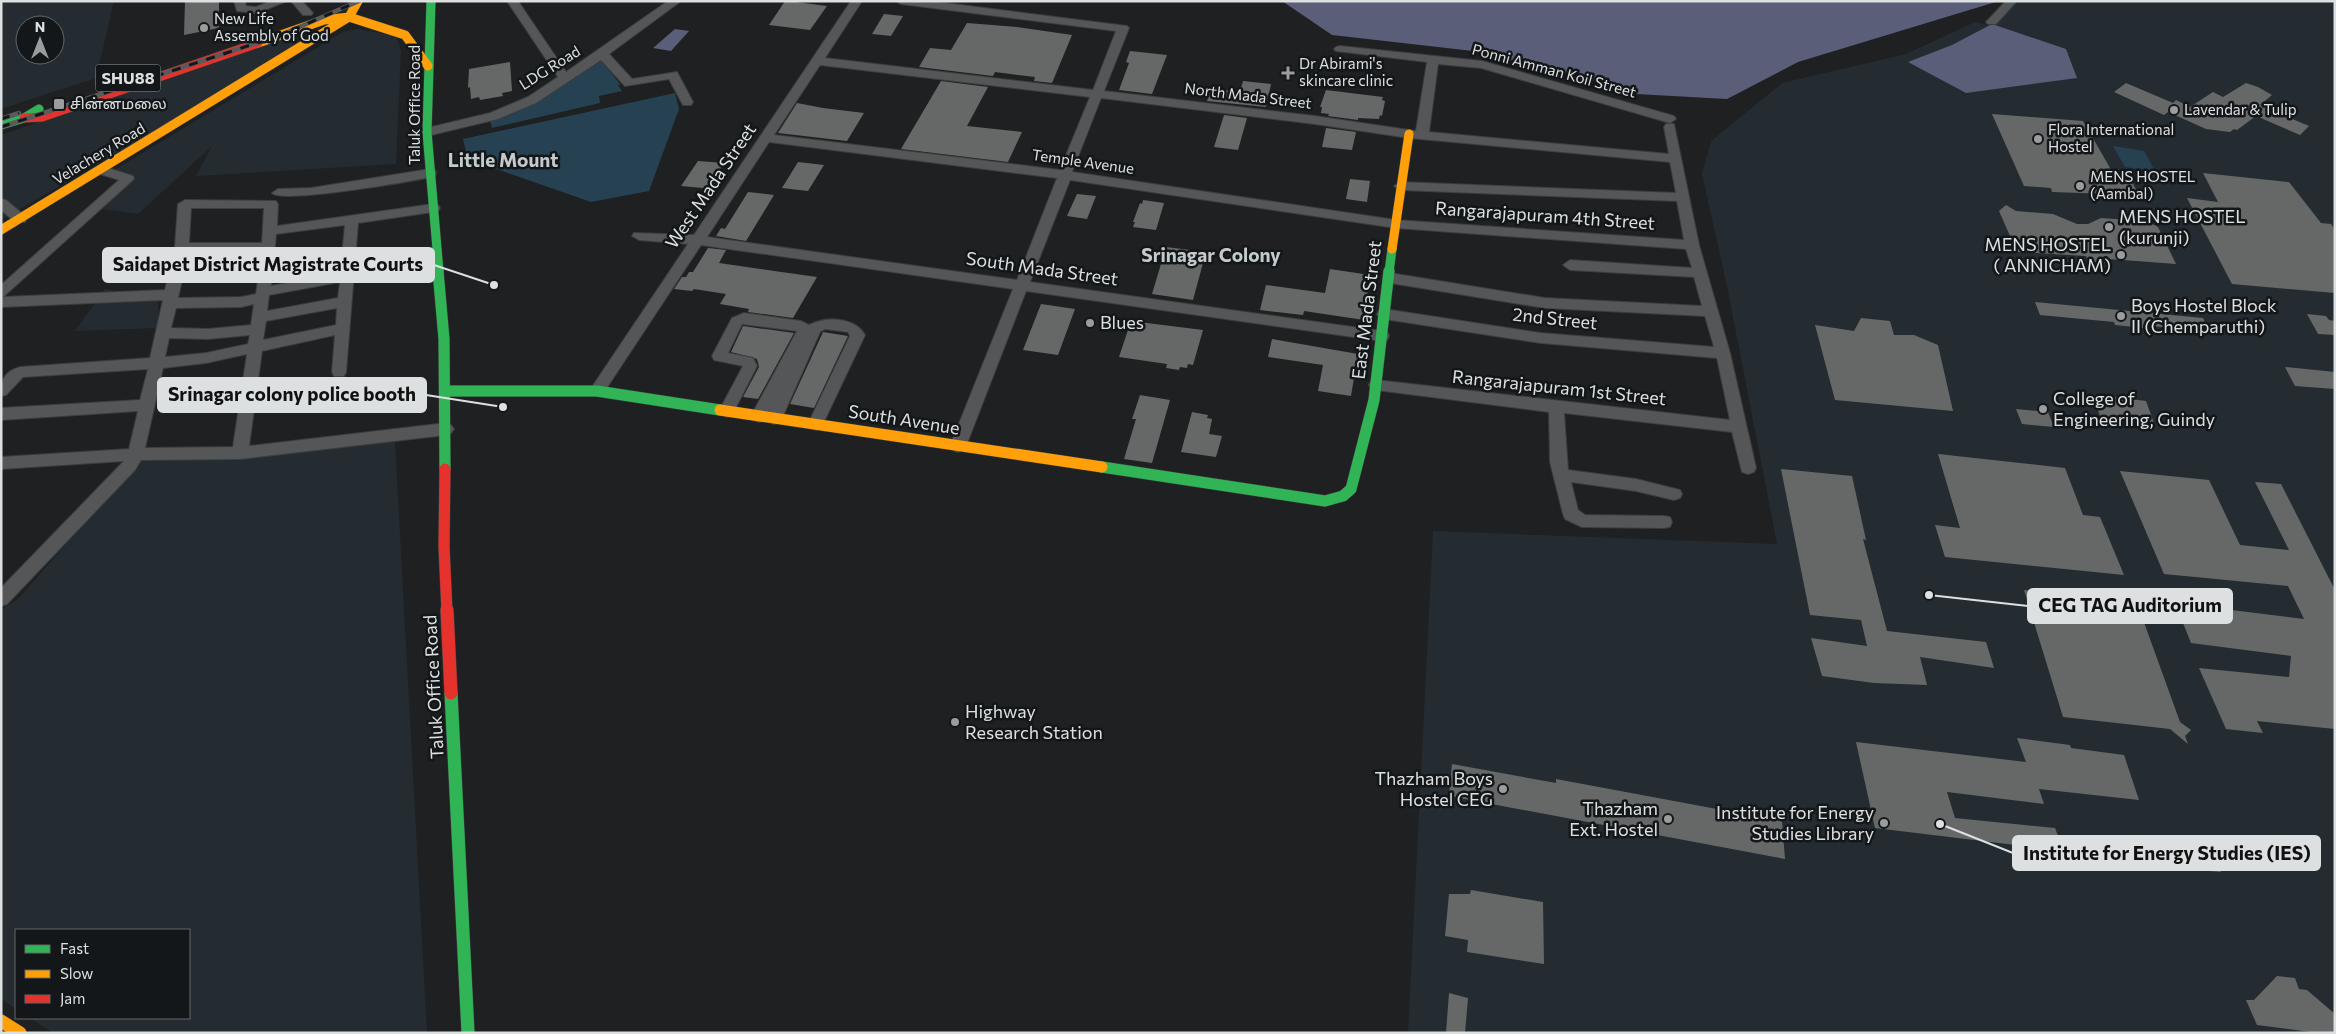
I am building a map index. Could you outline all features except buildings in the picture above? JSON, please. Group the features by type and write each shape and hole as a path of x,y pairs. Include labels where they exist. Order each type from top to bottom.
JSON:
{"main road":[{"name":"Velachery Road","path":"1,230 102,170 349,17 358,1"},
{"name":"Taluk Office Road","path":"431,1 427,132 444,339 446,391 444,547 468,1033"},
{"name":"SHU88","path":"24,118 39,109 235,42 311,12"},
{"name":"SHU88","path":"1,125 24,118 42,117 324,20 349,17 405,35 428,66"},
{"name":"East Mada Street","path":"1352,489 1376,385 1400,186 1416,135"},
{"name":"South Avenue","path":"446,391 596,391 730,404 816,424 1325,501 1347,495 1352,489"},
{"path":"454,996 463,923"},
{"path":"1,1021 20,1033"}],"street":[{"path":"239,1 241,9 257,10 282,1"},
{"path":"296,1 311,12"},
{"path":"512,1 565,79"},
{"name":"LDG Road","path":"427,132 494,116 532,100 602,54 676,1"},
{"name":"West Mada Street","path":"596,391 856,1"},
{"path":"901,1 1123,28 958,446"},
{"path":"1992,22 2012,1"},
{"name":"Ponni Amman Koil Street","path":"1340,49 1482,65 1670,123 1692,246 1723,354 1748,468"},
{"path":"602,54 629,83 673,75 687,102"},
{"path":"1416,135 1433,59"},
{"name":"North Mada Street","path":"817,61 1315,120 1416,135 1676,159"},
{"name":"Temple Avenue","path":"765,138 1065,175 1396,224"},
{"path":"1,293 128,179 102,170"},
{"path":"278,193 311,192 430,173"},
{"path":"1400,186 1683,198"},
{"path":"1,202 20,218"},
{"path":"2,598 129,466 136,454 182,247 185,204 271,204 269,248 240,453"},
{"path":"270,232 433,208"},
{"path":"339,372 352,220"},
{"name":"Rangarajapuram 4th Street","path":"1396,224 1692,246"},
{"name":"South Mada Street","path":"639,236 697,240 1382,336"},
{"path":"182,247 269,248"},
{"path":"191,275 265,275 349,259"},
{"path":"1570,265 1699,272"},
{"path":"1,302 170,299 241,302 262,295 347,276"},
{"path":"1390,278 1545,303 1710,311"},
{"path":"162,333 208,334 258,324 345,302"},
{"name":"2nd Street","path":"1384,314 1541,338 1723,354"},
{"path":"730,404 749,364 722,358 719,353 737,321 744,318 801,326 805,330 766,412"},
{"path":"766,412 817,326 822,324 852,328 858,335 816,424"},
{"path":"1,391 13,376 20,372 206,358 343,328"},
{"name":"Rangarajapuram 1st Street","path":"1376,385 1556,408 1739,426"},
{"path":"1,414 146,405"},
{"path":"1556,408 1558,462 1572,514 1576,519 1582,521 1664,522"},
{"path":"1,463 136,454 240,453 446,429"},
{"path":"1562,475 1636,485 1674,494"}],"shaded area":[{"path":"1,1 114,1 96,78 1,109"},
{"path":"1282,1 1999,1 1798,62 1727,99 1636,94 1575,75 1473,51 1332,35"},
{"name":"College of Engineering, Guindy","path":"2014,1 2335,1 2335,1033 1408,1033 1433,531 1777,544 1727,286 1702,174 1711,141 1782,83 1906,54 1975,22 1992,26"},
{"path":"1992,24 2066,49 2077,78 1966,93 1908,62 1952,45"},
{"path":"358,29 396,36 401,50 396,164 196,176 212,146 138,214 103,209 127,183 111,172 343,32"},
{"path":"675,29 689,31 671,51 653,48"},
{"path":"293,39 298,42 294,50 1,220 1,135 275,40"},
{"path":"600,59 620,84 618,85 622,91 599,96 600,103 492,128 490,120"},
{"path":"675,93 679,109 649,191 591,202 468,159 463,139"},
{"path":"2113,146 2144,151 2155,171 2125,167"},
{"path":"105,289 158,299 158,328 75,331"},
{"path":"395,442 427,1033 53,1033 32,1019 190,1019 190,929 15,929 15,1008 1,999 1,609 18,599 143,456 224,456"}],"railway":[{"path":"1,127 281,35 359,1"},
{"path":"1,119 19,113"}],"traffic: fast":[{"path":"431,1 427,132 444,339 445,469"},
{"path":"1,125 24,118 39,109"},
{"path":"1102,467 1325,501 1343,496 1351,489 1374,400 1392,249"},
{"path":"446,391 597,391 720,410"},
{"path":"451,693 468,1033"}],"traffic: slow":[{"path":"1,230 349,17 358,1"},
{"path":"258,43 324,20 349,17 405,35 428,66"},
{"path":"1392,249 1409,134"},
{"path":"720,410 1102,467"},
{"path":"1,1021 20,1033"}],"traffic: jam":[{"path":"24,118 42,117 258,43"},
{"path":"445,469 444,547 451,693"}],"place":[{"name":"New Life Assembly of God","path":"204,28"},
{"name":"Dr Abirami's skincare clinic","path":"1288,73"},
{"name":"சின்னமலை","path":"59,104"},
{"name":"Lavendar & Tulip","path":"2174,110"},
{"name":"Flora International Hostel","path":"2038,139"},
{"name":"MENS HOSTEL (Aambal)","path":"2080,186"},
{"name":"MENS HOSTEL (kurunji)","path":"2109,227"},
{"name":"MENS HOSTEL ( ANNICHAM)","path":"2121,255"},
{"name":"Saidapet District Magistrate Courts","path":"494,285"},
{"name":"Boys Hostel Block II (Chemparuthi)","path":"2121,316"},
{"name":"Blues","path":"1090,323"},
{"name":"Srinagar colony police booth","path":"503,407"},
{"name":"College of Engineering, Guindy","path":"2043,409"},
{"name":"CEG TAG Auditorium","path":"1929,595"},
{"name":"Highway Research Station","path":"955,722"},
{"name":"Thazham Boys Hostel CEG","path":"1503,789"},
{"name":"Thazham Ext. Hostel","path":"1668,819"},
{"name":"Institute for Energy Studies Library","path":"1884,823"},
{"name":"Institute for Energy Studies (IES)","path":"1940,824"}],"district":[{"name":"Little Mount","path":"503,160"},
{"name":"Srinagar Colony","path":"1211,255"}]}
